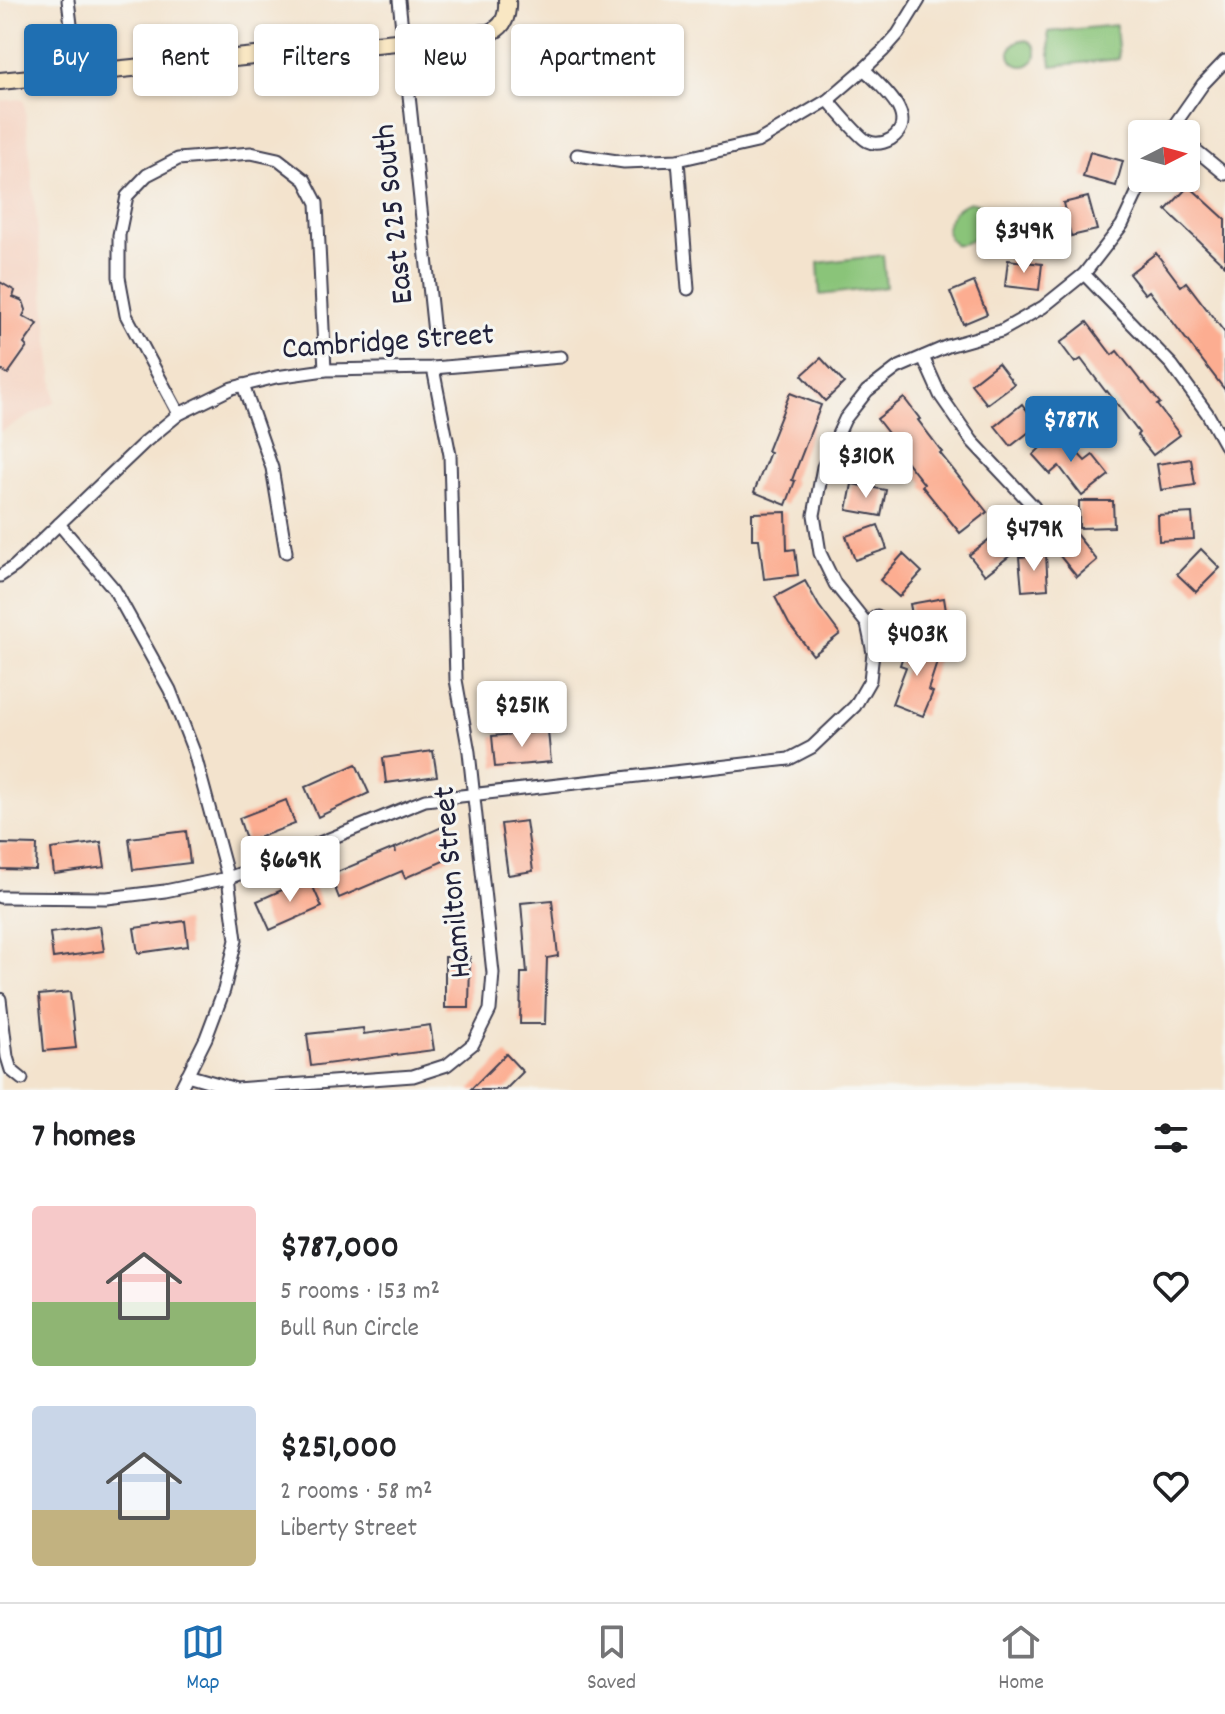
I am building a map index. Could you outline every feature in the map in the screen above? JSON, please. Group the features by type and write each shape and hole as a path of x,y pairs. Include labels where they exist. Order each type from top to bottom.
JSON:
{"street":[{"path":"68,0 71,24"},
{"name":"East 225 South","path":"399,0 402,24"},
{"path":"495,31 506,17 507,0"},
{"path":"577,155 624,162 678,160 757,142 828,100 864,69 898,34 919,0"},
{"path":"117,70 395,44"},
{"path":"1179,120 1203,84 1225,61"},
{"path":"828,100 866,141 886,142 898,133 902,124 900,110 864,69"},
{"path":"0,81 24,79"},
{"name":"East 225 South","path":"409,96 434,333"},
{"path":"179,414 126,315 119,277 119,235 127,196 147,175 178,159 251,153 278,159 305,180 317,203 325,370"},
{"path":"1200,153 1225,174"},
{"path":"678,160 688,289"},
{"path":"0,897 107,898 165,891 228,878 425,800 789,759 812,747 855,706 870,680 873,653 867,624 835,584 820,553 814,515 823,467 845,419 867,391 897,368 948,346 1001,331 1043,307 1084,274 1122,225 1137,192"},
{"path":"1084,274 1172,365 1207,413 1225,445"},
{"name":"Cambridge Street","path":"0,576 15,566 145,442 179,414 232,388 276,377 325,370 433,368 561,357"},
{"path":"923,357 940,395 972,441 1034,507"},
{"name":"Hamilton Street","path":"187,1075 236,1089 413,1076 447,1065 473,1044 490,1010 493,973 469,752 456,680 450,455 433,368"},
{"path":"243,385 272,468 286,552"},
{"path":"59,524 114,589 170,690 194,752 228,878 236,940 224,990 206,1038 180,1090"},
{"path":"867,624 877,616"},
{"path":"0,999 7,1057 11,1070 22,1079"}],"shaded area":[{"path":"24,99 55,402 0,432 0,101"}],"green space":[{"path":"1116,25 1119,59 1051,66 1048,32"},
{"path":"1023,40 1032,44 1036,53 1032,62 1023,66 1014,62 1010,53 1014,44"},
{"path":"971,202 984,206 988,217 986,224 969,241 954,244 947,232 949,219 958,208"},
{"path":"883,255 886,287 820,295 818,263"}],"building":[{"path":"1090,152 1123,161 1116,186 1083,177"},
{"path":"1183,192 1196,192 1225,219 1225,266 1166,210"},
{"path":"1088,197 1097,230 1071,236 1063,203"},
{"path":"1036,212 1071,236 1059,239 1049,253 1021,233"},
{"path":"1156,253 1181,286 1186,282 1225,333 1225,390 1149,291 1145,294 1129,274"},
{"path":"1008,260 1042,264 1039,290 1005,286"},
{"path":"0,282 15,291 13,297 23,301 26,310 23,316 38,324 24,344 27,347 8,374 0,369"},
{"path":"974,282 987,314 963,324 950,292"},
{"path":"1087,322 1112,355 1117,351 1144,383 1180,435 1153,455 1081,359 1075,363 1060,343"},
{"path":"821,358 844,383 825,401 802,375"},
{"path":"998,363 1014,384 987,404 971,384"},
{"path":"790,393 821,405 792,480 795,481 786,505 754,492"},
{"path":"904,398 940,453 987,512 960,533 922,486 924,484 877,419"},
{"path":"1022,404 1038,425 1011,446 995,426"},
{"path":"1057,431 1085,461 1093,455 1109,475 1082,496 1059,466 1050,474 1033,455"},
{"path":"1191,459 1195,485 1161,490 1157,464"},
{"path":"852,484 886,490 881,516 847,510"},
{"path":"1079,501 1113,501 1114,527 1079,528"},
{"path":"786,512 787,550 795,549 798,575 764,579 759,539 752,539 752,513"},
{"path":"1192,513 1194,539 1159,541 1158,515"},
{"path":"878,525 887,549 855,560 846,536"},
{"path":"996,534 1012,554 985,575 969,555"},
{"path":"1076,534 1097,560 1077,577 1055,550"},
{"path":"1201,549 1220,568 1196,592 1177,574"},
{"path":"903,554 922,572 899,597 880,580"},
{"path":"1046,555 1048,589 1022,591 1019,557"},
{"path":"805,581 840,634 813,655 789,624 775,597"},
{"path":"944,598 948,624 915,630 910,604"},
{"path":"908,641 941,650 928,690 933,692 923,716 892,704 906,667 900,665"},
{"path":"548,731 551,762 495,767 492,736"},
{"path":"433,751 437,776 386,783 383,758"},
{"path":"356,764 369,793 318,817 305,787"},
{"path":"286,800 295,824 247,842 239,818"},
{"path":"526,821 533,871 508,875 501,824"},
{"path":"444,826 457,855 405,878 402,871 339,898 330,875 394,848 396,853 395,848"},
{"path":"186,831 190,863 133,870 129,838"},
{"path":"101,842 105,867 54,874 51,849"},
{"path":"0,844 37,845 36,870 0,869"},
{"path":"309,878 322,907 270,930 257,901"},
{"path":"552,900 558,956 547,958 545,1024 520,1024 521,973 527,973 521,903"},
{"path":"185,921 188,946 138,953 134,928"},
{"path":"100,926 104,951 53,958 50,933"},
{"path":"445,957 470,957 469,1008 445,1008"},
{"path":"70,992 76,1048 44,1051 39,995"},
{"path":"430,1025 434,1050 311,1066 307,1034 363,1028 364,1034"},
{"path":"506,1054 523,1072 505,1090 470,1090"}]}
